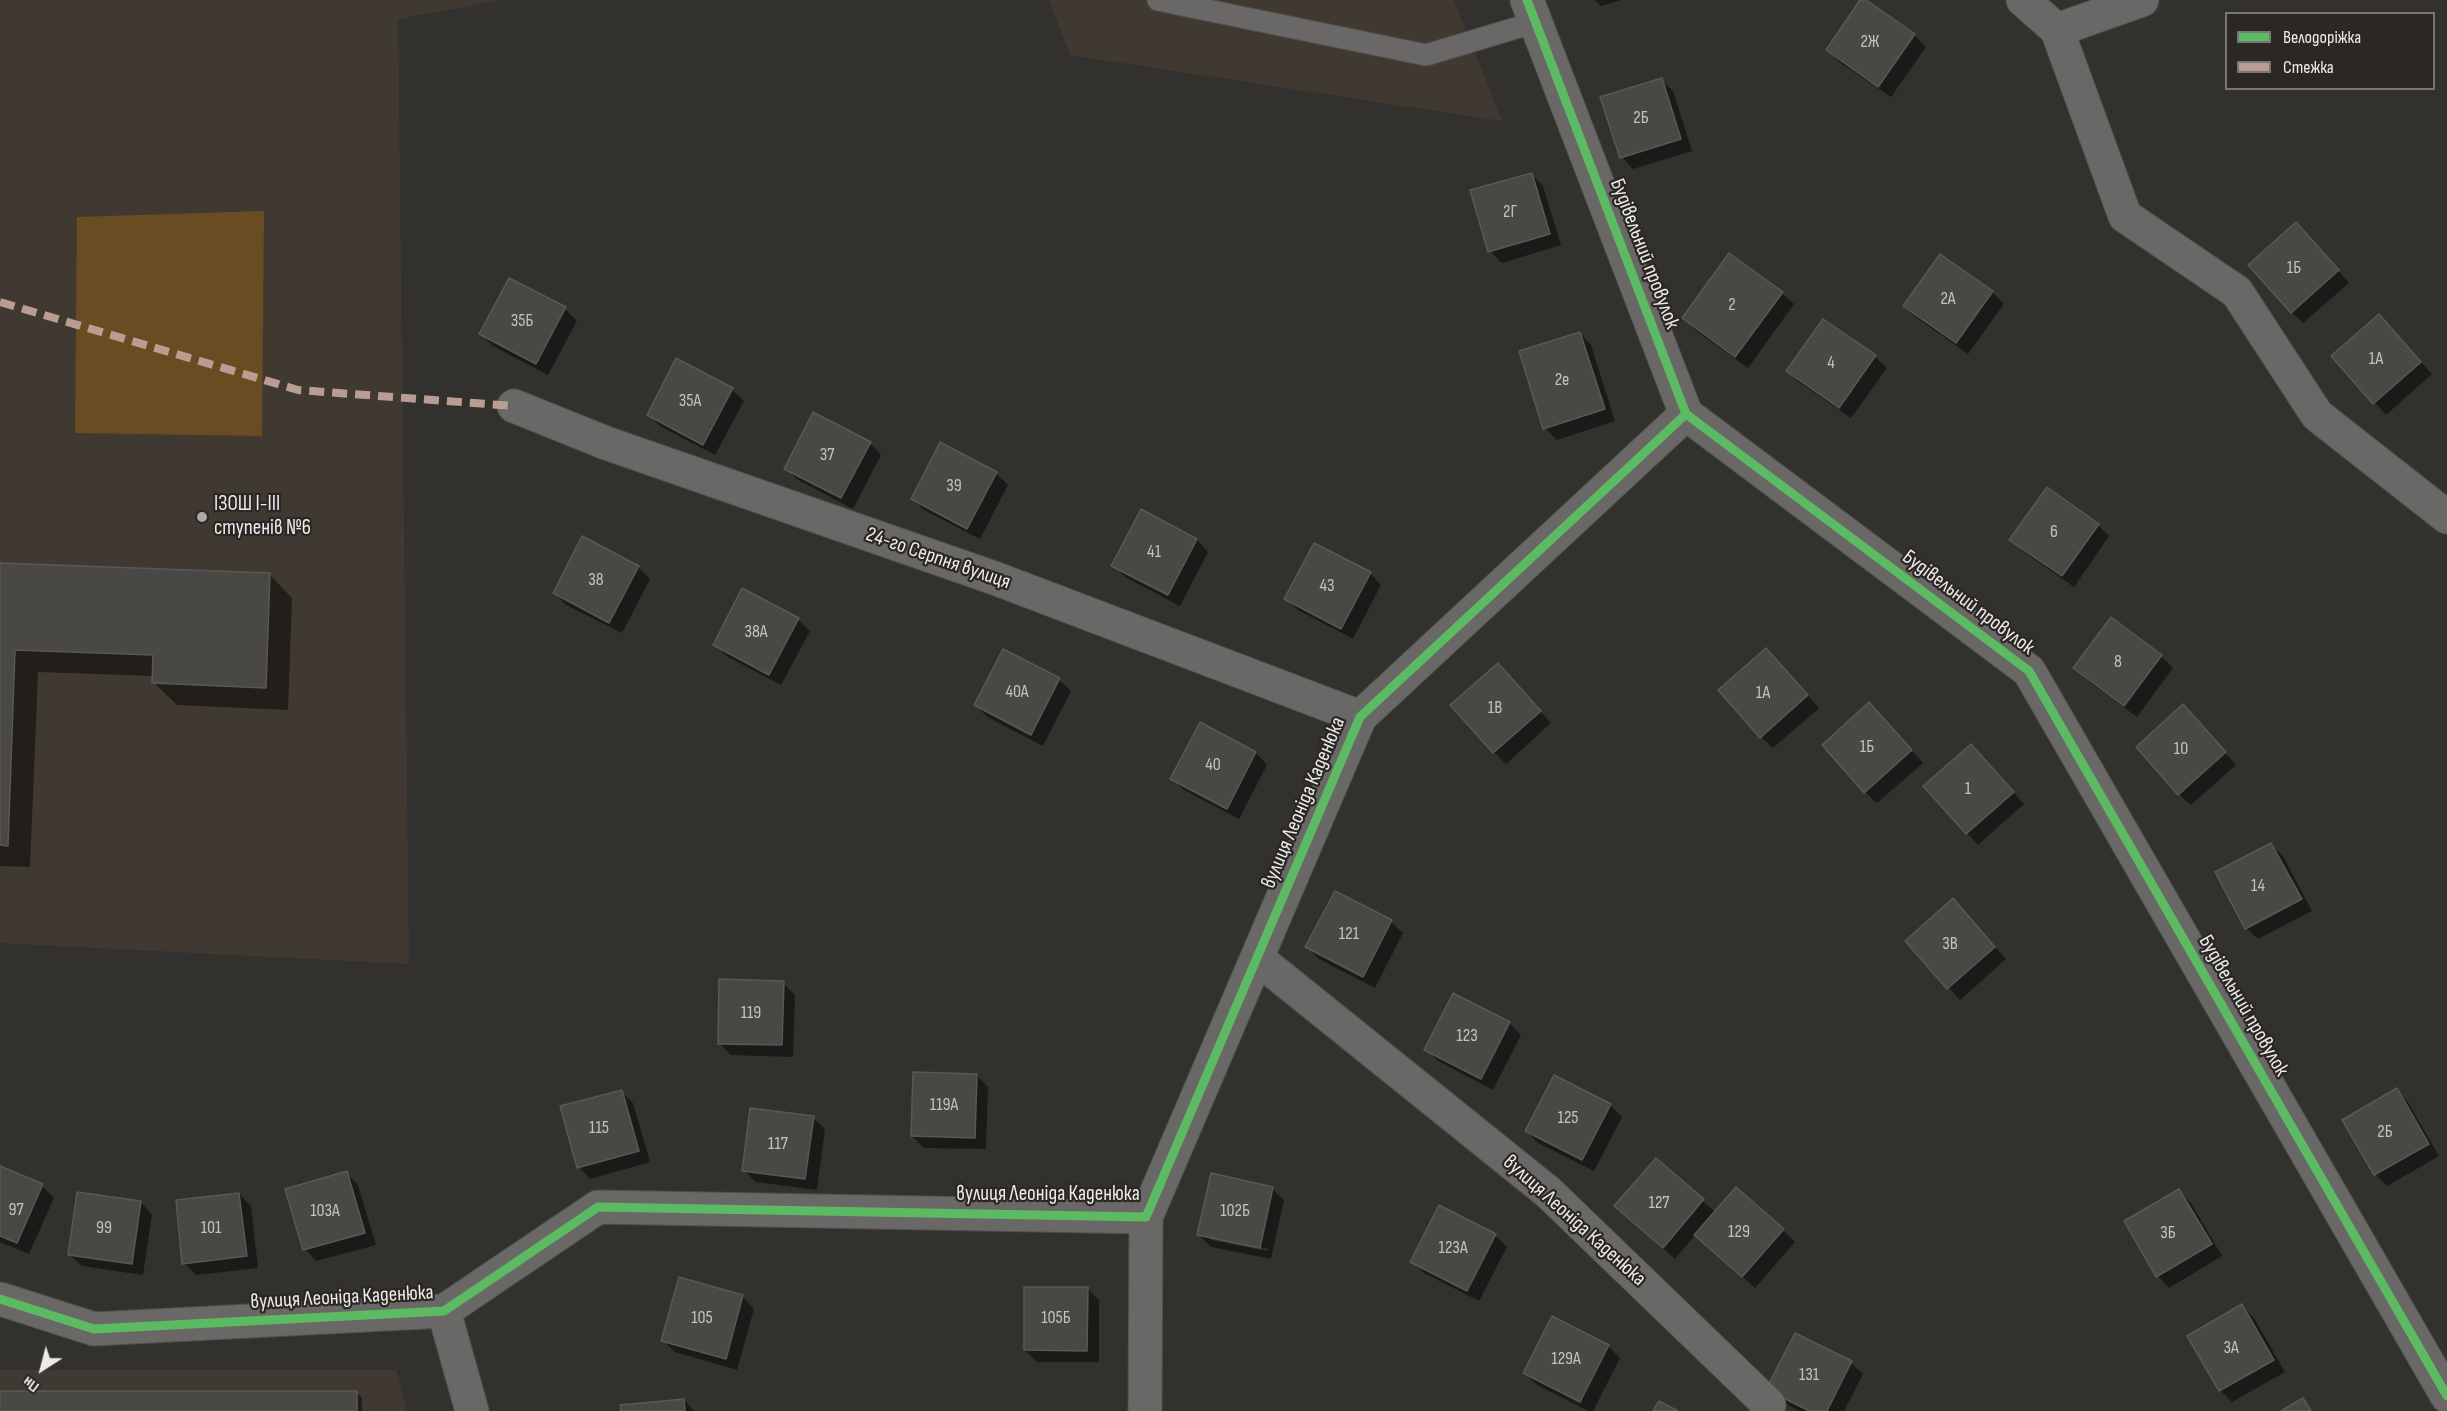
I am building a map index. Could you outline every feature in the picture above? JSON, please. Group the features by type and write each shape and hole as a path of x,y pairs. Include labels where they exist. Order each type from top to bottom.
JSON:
{"street":[{"path":"2023,0 2057,30 2124,216 2237,292 2317,415 2447,517"},
{"path":"2057,30 2142,0"},
{"name":"Будівельний провулок","path":"1531,11 1686,414 2029,671 2447,1396"},
{"name":"24-го Серпня вулиця","path":"514,406 606,443 997,579 1360,717"},
{"name":"вулиця Леоніда Каденюка","path":"0,1299 94,1329 444,1311 598,1207 1146,1217 1360,717 1686,414"},
{"name":"вулиця Леоніда Каденюка","path":"1257,958 1548,1191 1769,1405"},
{"path":"1145,1411 1146,1217"},
{"name":"вулиця Леоніда Каденюка","path":"444,1311 472,1411"}],"lane":[{"path":"1158,0 1426,55 1531,11"}],"shaded area":[{"name":"ІЗОШ І-ІІІ ступенів №6","path":"0,0 502,0 398,19 409,964 0,943"},
{"path":"1049,0 1454,0 1502,121 1070,55"},
{"path":"264,211 262,436 75,433 77,217"},
{"path":"0,1370 396,1370 407,1411 0,1411"}],"building":[{"path":"1860,0 1866,0 1915,34 1878,87 1826,50"},
{"path":"1662,78 1681,139 1620,158 1600,97"},
{"path":"1532,173 1550,234 1488,252 1470,190"},
{"path":"2296,222 2339,270 2291,313 2248,265"},
{"path":"1729,253 1783,292 1735,357 1682,318"},
{"path":"1940,254 1993,291 1956,343 1903,306"},
{"path":"509,278 566,307 536,364 479,334"},
{"path":"2379,314 2421,362 2373,404 2331,356"},
{"path":"1823,319 1876,355 1839,408 1786,371"},
{"path":"1580,332 1605,409 1543,429 1519,351"},
{"path":"676,358 733,388 703,445 647,415"},
{"path":"813,412 871,442 841,498 784,469"},
{"path":"940,442 997,472 967,529 911,499"},
{"path":"2047,487 2099,524 2062,576 2009,540"},
{"path":"1141,509 1197,539 1168,595 1111,566"},
{"path":"582,536 639,566 609,623 553,593"},
{"path":"1314,543 1371,572 1341,629 1284,599"},
{"path":"0,563 270,573 266,688 152,683 153,655 15,650 8,846 0,845"},
{"path":"742,588 799,618 769,675 713,645"},
{"path":"2111,617 2162,655 2124,706 2073,668"},
{"path":"1766,648 1808,695 1760,738 1718,690"},
{"path":"1003,649 1060,678 1031,735 974,705"},
{"path":"1498,663 1541,711 1493,753 1450,705"},
{"path":"1869,702 1912,750 1864,793 1822,745"},
{"path":"2183,704 2226,752 2178,795 2136,747"},
{"path":"1200,722 1256,752 1227,809 1170,779"},
{"path":"1971,744 2014,792 1966,834 1923,786"},
{"path":"2271,843 2302,899 2245,929 2215,872"},
{"path":"1335,891 1392,920 1363,977 1305,947"},
{"path":"1953,898 1995,947 1947,989 1905,941"},
{"path":"719,979 784,981 782,1045 718,1044"},
{"path":"1453,993 1510,1022 1481,1079 1424,1050"},
{"path":"913,1072 977,1074 975,1138 911,1136"},
{"path":"1554,1075 1611,1104 1582,1160 1525,1131"},
{"path":"2397,1088 2429,1144 2374,1175 2342,1120"},
{"path":"622,1090 639,1151 577,1168 560,1106"},
{"path":"750,1108 814,1116 805,1179 742,1171"},
{"path":"1656,1158 1704,1199 1663,1248 1614,1206"},
{"path":"0,1166 43,1184 17,1243 0,1236"},
{"path":"347,1171 365,1233 303,1250 285,1189"},
{"path":"1211,1173 1273,1187 1260,1248 1197,1235"},
{"path":"1736,1187 1784,1229 1742,1277 1694,1235"},
{"path":"2179,1189 2212,1244 2156,1277 2124,1221"},
{"path":"77,1192 141,1201 132,1264 68,1255"},
{"path":"239,1193 247,1256 182,1264 176,1200"},
{"path":"1439,1205 1496,1234 1467,1291 1410,1262"},
{"path":"679,1277 743,1295 726,1359 661,1341"},
{"path":"1024,1287 1088,1287 1087,1351 1024,1350"},
{"path":"2242,1304 2274,1360 2219,1391 2187,1336"},
{"path":"1552,1316 1609,1345 1580,1402 1523,1373"},
{"path":"1795,1333 1852,1361 1827,1411 1809,1411 1766,1389"},
{"path":"0,1391 357,1391 357,1411 0,1411"},
{"path":"2303,1398 2311,1411 2281,1411"},
{"path":"684,1399 685,1411 621,1411 620,1405"},
{"path":"1659,1401 1678,1411 1653,1411"}],"marked path":[{"path":"0,302 298,390 514,406"}],"cycle path":[{"path":"1527,0 1686,414 2029,671 2447,1396"},
{"path":"0,1299 94,1329 444,1311 598,1207 1146,1217 1360,717 1686,414"}],"place":[{"name":"ІЗОШ І-ІІІ ступенів №6","path":"202,517"}]}
